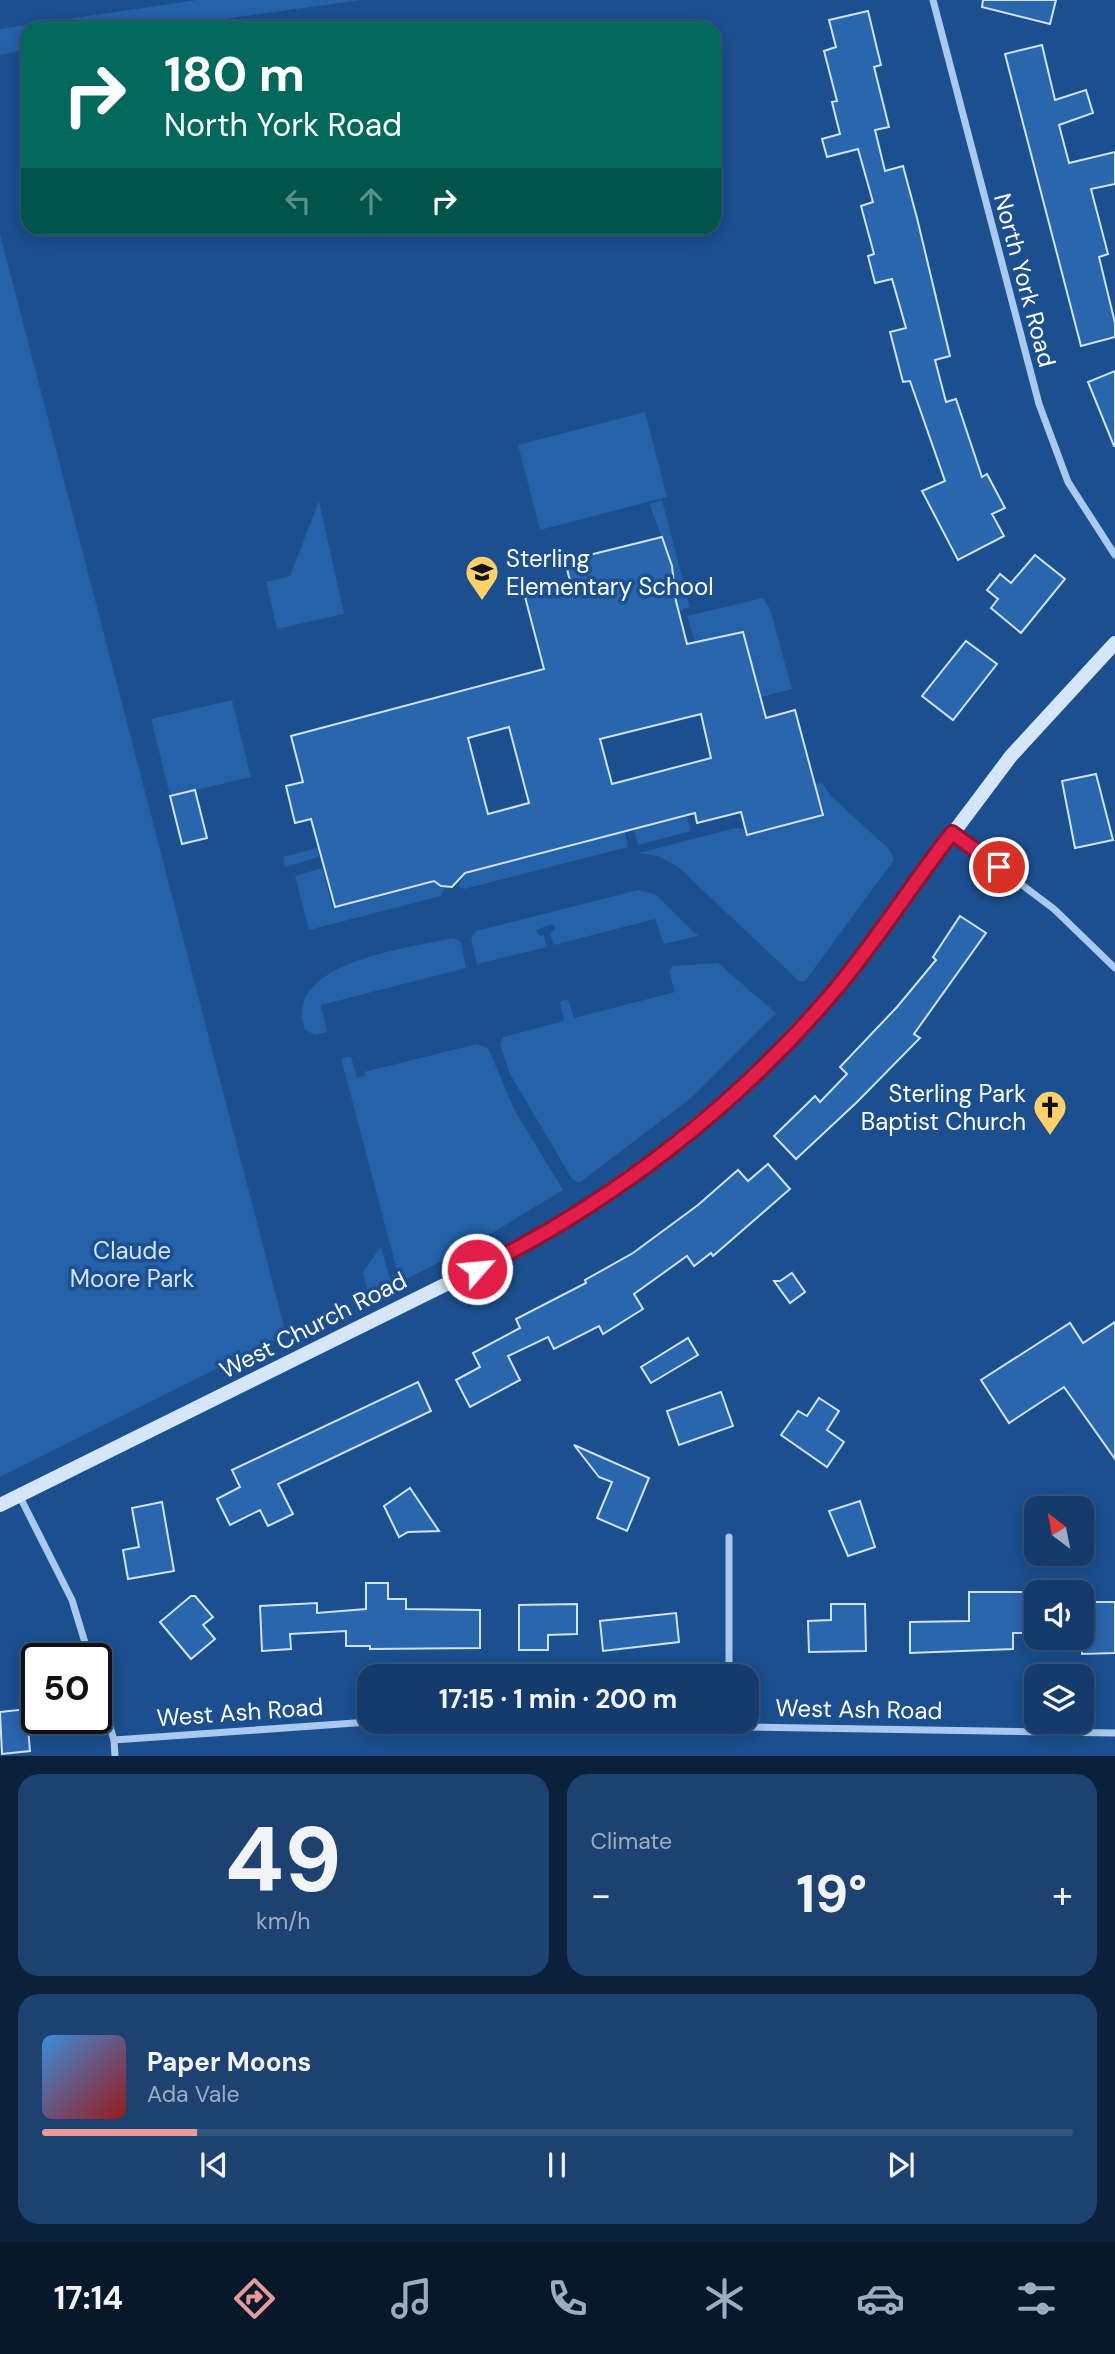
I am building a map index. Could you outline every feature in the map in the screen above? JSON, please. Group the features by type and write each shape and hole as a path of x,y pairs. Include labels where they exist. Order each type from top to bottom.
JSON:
{"main road":[{"name":"West Church Road","path":"0,1505 502,1257 583,1208 661,1154 747,1083 836,989 1011,756 1115,643"}],"street":[{"name":"North York Road","path":"933,0 1039,404 1068,482 1115,555"},
{"path":"952,833 1054,909 1115,968"},
{"path":"19,1495 72,1600 85,1643"},
{"path":"729,1537 729,1664"},
{"name":"West Ash Road","path":"114,1740 357,1723"},
{"name":"West Ash Road","path":"759,1725 1115,1732"},
{"path":"112,1733 115,1755"}],"green space":[{"path":"197,0 362,0 209,21 54,21"},
{"path":"21,26 21,50 0,55 0,29"},
{"name":"Claude Moore Park","path":"0,234 286,1334 0,1477"},
{"path":"645,412 667,497 540,530 518,445"},
{"path":"662,500 690,607 680,611 675,601 678,599 672,566 650,504"},
{"path":"319,501 344,614 277,629 266,582 290,576"},
{"path":"763,598 770,609 792,689 761,697 743,632 695,642 687,616"},
{"path":"232,700 251,777 170,796 151,719"},
{"path":"822,783 831,796 890,850 894,860 805,981 799,981 678,867 658,856 639,853 735,828 743,829 747,835 823,816 815,784"},
{"path":"687,816 691,831 638,845 634,830"},
{"path":"625,832 628,847 464,889 458,886 466,873"},
{"path":"317,848 319,857 285,867 283,857"},
{"path":"322,868 333,908 433,882 445,889 441,896 309,930 295,876"},
{"path":"638,890 655,894 698,936 664,944 655,919 554,945 550,934 556,928 552,924 536,930 540,936 544,935 547,947 477,964 471,939 476,931"},
{"path":"452,938 461,942 466,968 321,1005 327,1032 315,1035 305,1030 302,1007 312,988 330,974 354,962 381,954"},
{"path":"718,963 776,1013 691,1098 579,1183 572,1179 510,1074 500,1045 503,1037 564,1021 560,1002 564,1000 568,1000 574,1018 675,992 669,971 673,966"},
{"path":"477,1044 488,1048 515,1111 563,1190 464,1250 400,1282 341,1058 351,1057 357,1078 366,1075 364,1072"},
{"path":"381,1246 392,1286 374,1294 367,1290 363,1272"}],"building":[{"path":"983,0 1056,0 1050,24 982,7"},
{"path":"868,11 881,65 874,67 889,127 875,130 885,171 903,166 917,218 950,356 935,360 946,402 956,399 982,477 987,474 1005,508 992,514 1004,536 958,560 922,491 945,481 910,381 903,382 890,332 906,328 892,279 875,283 868,256 874,254 861,206 873,202 858,149 827,157 822,139 840,134 832,102 837,101 824,51 836,47 829,20"},
{"path":"1042,45 1055,100 1086,90 1093,113 1059,125 1069,163 1115,152 1115,184 1091,189 1108,254 1099,257 1115,323 1115,337 1081,346 1005,54"},
{"path":"1115,371 1115,446 1114,446 1088,382"},
{"name":"Sterling Elementary School","path":"662,537 672,566 676,601 687,644 743,632 766,718 795,710 823,815 747,835 741,812 697,823 695,813 465,873 452,887 441,886 434,881 335,907 311,819 295,823 286,786 303,782 291,736 544,669 524,593 570,581 565,561","holes":["701,714 711,758 612,784 600,739","509,727 529,803 488,814 468,738"]},
{"path":"1035,555 1065,579 1021,633 991,608 998,599 987,590 1000,574 1011,583"},
{"path":"966,641 997,664 953,720 922,696"},
{"path":"1096,774 1113,840 1075,848 1062,781"},
{"path":"195,790 207,838 182,844 170,796"},
{"path":"960,916 986,933 914,1034 920,1038 796,1159 774,1136 815,1096 820,1102 847,1074 840,1067 897,1007 936,960 933,957"},
{"path":"768,1164 790,1189 713,1256 711,1253 694,1266 687,1256 634,1294 643,1309 603,1334 599,1326 554,1349 548,1337 508,1356 520,1380 470,1407 456,1380 480,1367 473,1353 520,1328 516,1319 586,1283 585,1280 633,1253 698,1205 738,1170 748,1181"},
{"path":"792,1273 805,1292 790,1303 774,1281 780,1281"},
{"path":"1115,1322 1115,1459 1064,1387 1009,1423 981,1380 1070,1323 1083,1343"},
{"path":"688,1338 698,1355 651,1383 641,1367"},
{"path":"418,1382 431,1411 278,1484 293,1514 268,1526 260,1510 230,1525 217,1499 240,1487 232,1470"},
{"path":"721,1392 733,1426 679,1445 667,1411"},
{"path":"819,1398 839,1411 827,1430 844,1442 827,1467 781,1435 798,1411 807,1416"},
{"path":"574,1445 649,1478 627,1531 597,1518 612,1482 599,1477"},
{"path":"410,1488 439,1531 408,1532 399,1537 384,1506"},
{"path":"860,1501 875,1547 848,1556 829,1511"},
{"path":"162,1502 174,1571 128,1579 123,1550 139,1547 132,1508"},
{"path":"366,1583 388,1583 388,1599 406,1599 406,1609 480,1610 480,1648 370,1649 370,1646 346,1646 346,1631 290,1634 291,1649 262,1651 260,1606 317,1603 317,1613 366,1609"},
{"path":"969,1592 1024,1592 1024,1633 1013,1633 1013,1649 910,1653 910,1622 969,1621"},
{"path":"191,1596 195,1596 213,1617 203,1625 215,1639 191,1659 160,1622"},
{"path":"1094,1602 1115,1602 1115,1653 1082,1654 1082,1650 1094,1650"},
{"path":"577,1604 577,1634 548,1635 548,1650 519,1650 519,1605"},
{"path":"831,1604 865,1604 866,1651 809,1652 808,1621 831,1620"},
{"path":"676,1613 679,1642 603,1651 600,1621"},
{"path":"21,1710 21,1734 29,1734 30,1751 2,1754 0,1712"}],"place":[{"name":"Sterling Elementary School","path":"482,602"},
{"name":"Sterling Park Baptist Church","path":"1050,1137"}],"route":[{"path":"477,1269 583,1208 661,1154 747,1083 836,989 952,833 999,867"}]}
